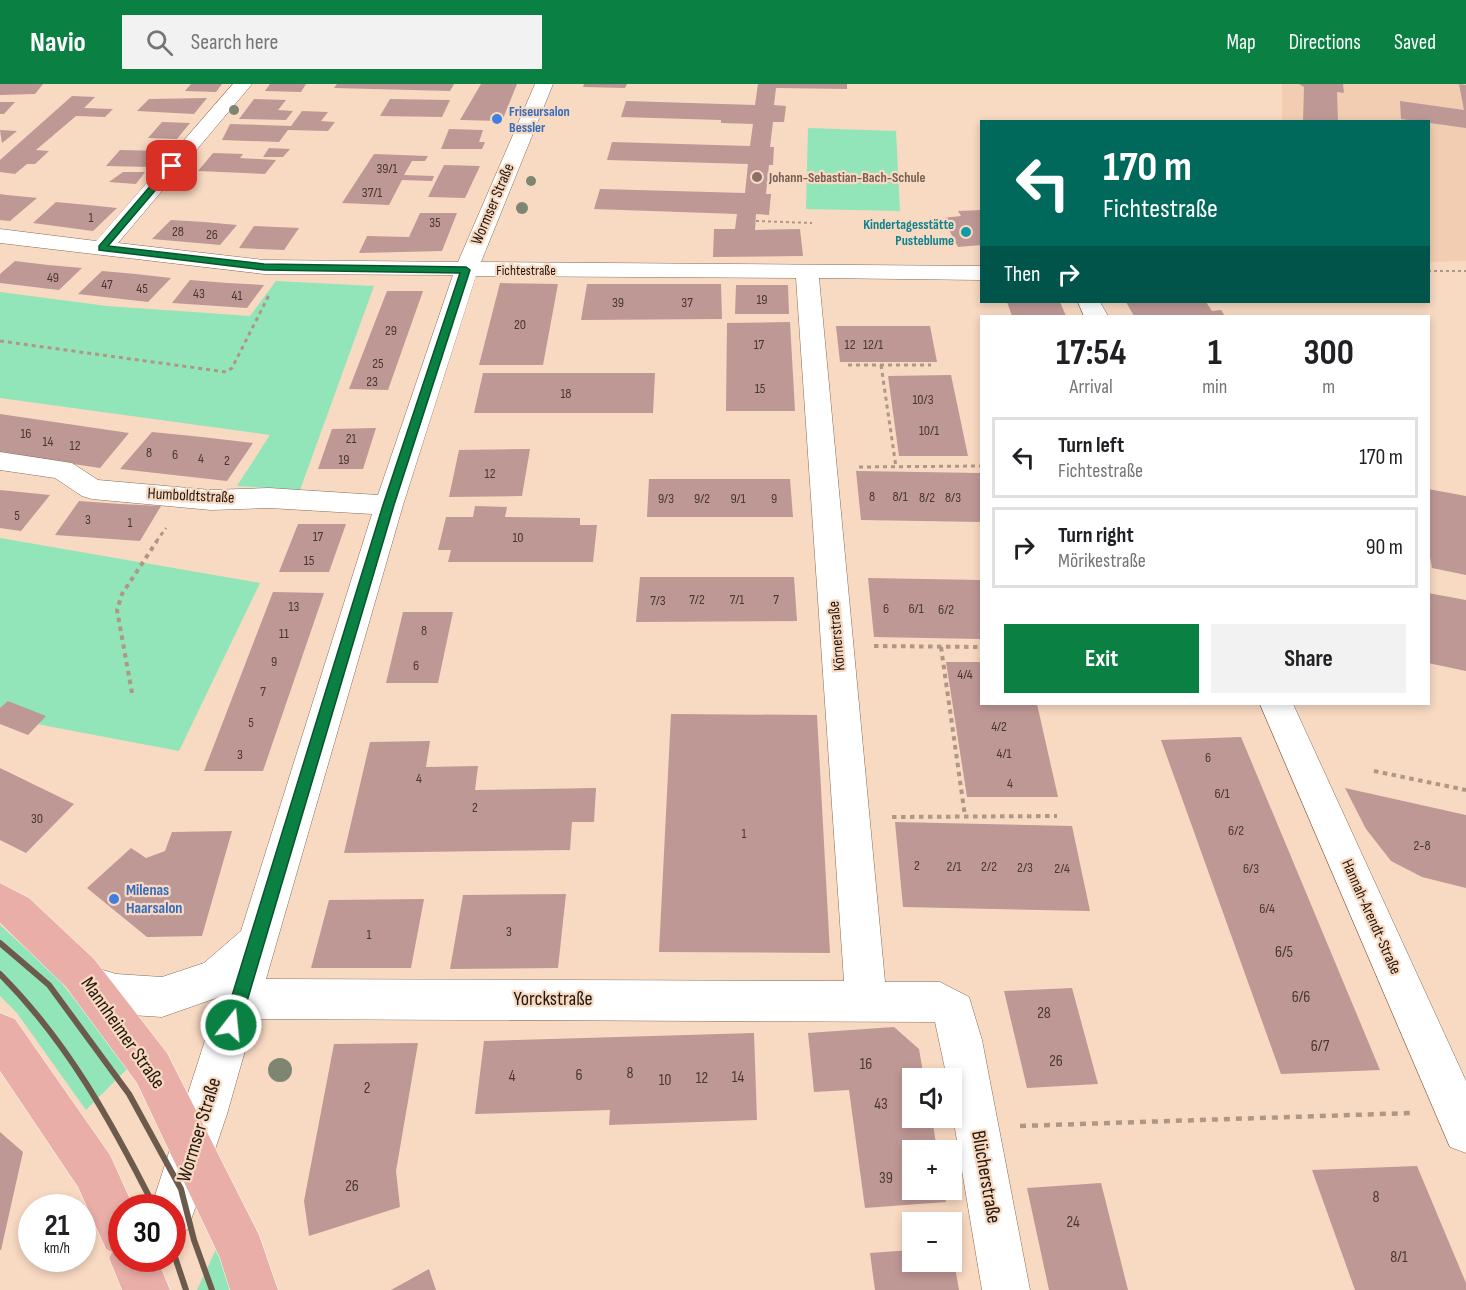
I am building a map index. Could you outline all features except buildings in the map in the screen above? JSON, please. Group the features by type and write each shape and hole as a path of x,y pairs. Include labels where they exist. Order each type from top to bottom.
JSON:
{"main road":[{"name":"Mannheimer Straße","path":"0,901 15,911 80,973 152,1068 194,1148 242,1252 254,1290"},
{"path":"0,1034 94,1171 108,1202"}],"street":[{"path":"102,248 243,84"},
{"name":"Wormser Straße","path":"178,1194 388,505 466,270 544,84"},
{"name":"Fichtestraße","path":"0,236 283,268 980,273"},
{"name":"Körnerstraße","path":"807,272 867,1000"},
{"name":"Humboldtstraße","path":"0,461 62,470 92,489 186,498 269,498 388,505"},
{"name":"Hannah-Arendt-Straße","path":"1276,705 1462,1121"},
{"path":"90,986 116,994 162,997 216,979 255,944"},
{"name":"Yorckstraße","path":"238,999 867,1000"},
{"name":"Blücherstraße","path":"867,1000 940,1002 954,1011 1006,1290"}],"path":[{"path":"756,221 812,223"},
{"path":"0,341 226,372 232,369 283,268"},
{"path":"1430,271 1466,271"},
{"path":"814,365 931,365"},
{"path":"881,365 896,467"},
{"path":"823,468 980,466"},
{"path":"132,693 117,610 122,594 186,498"},
{"path":"837,645 980,647"},
{"path":"941,647 965,816"},
{"path":"1374,771 1466,790"},
{"path":"852,818 1057,816"},
{"path":"977,1127 1462,1121"}],"shaded area":[{"path":"1282,84 1466,84 1466,261 1430,262 1430,120 1282,120"}],"green space":[{"path":"808,128 896,131 900,211 806,209"},
{"path":"276,281 374,286 300,490 237,486 270,435 0,398 0,292 107,306 250,316"},
{"path":"0,538 260,583 179,751 0,717"},
{"path":"0,925 56,976 129,1067 86,1110 17,1013 0,996"},
{"path":"218,1245 231,1290 197,1290"}],"railway":[{"path":"0,943 49,985 129,1094 181,1189 194,1240 212,1290"},
{"path":"0,974 47,1027 68,1056 105,1115 148,1194"},
{"path":"180,1272 186,1290"}],"place":[{"name":"Friseursalon Bessler","path":"497,119"},
{"name":"Johann-Sebastian-Bach-Schule","path":"757,177"},
{"name":"Kindertagesstätte Pusteblume","path":"966,232"},
{"name":"Milenas Haarsalon","path":"114,899"}],"route":[{"path":"172,166 102,248 264,267 466,270 388,505 231,1025"}]}
